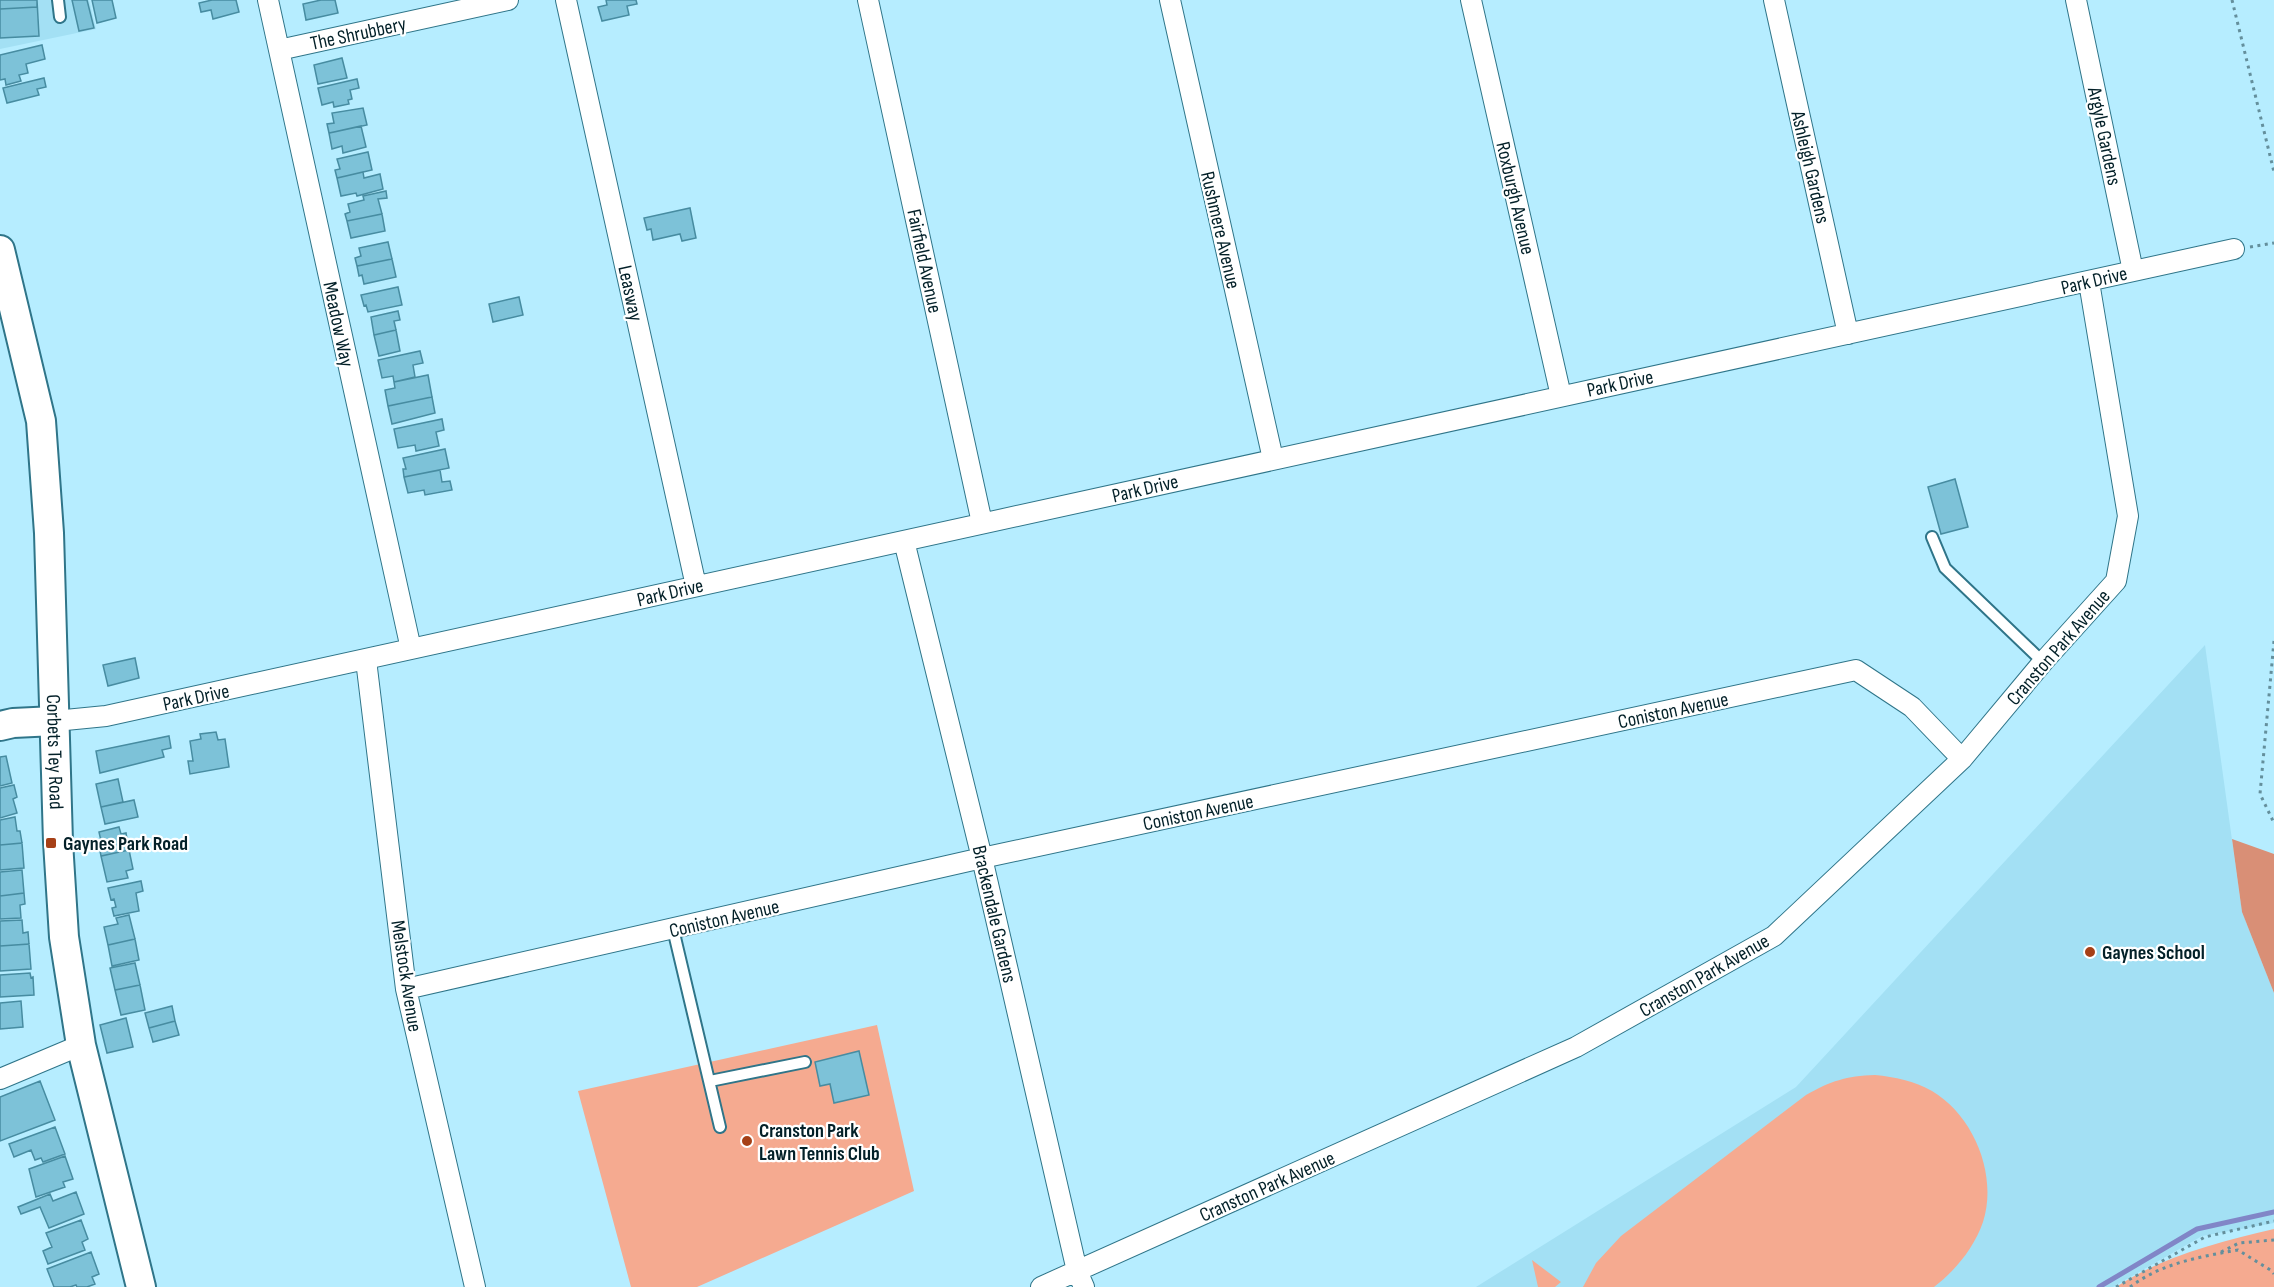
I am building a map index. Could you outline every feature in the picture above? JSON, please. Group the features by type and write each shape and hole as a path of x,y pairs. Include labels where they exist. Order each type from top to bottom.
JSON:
{"main road":[{"name":"Corbets Tey Road","path":"0,250 41,421 49,533 58,842 64,937 81,1046 141,1287"},
{"path":"0,726 13,723 55,721"}],"street":[{"name":"Meadow Way","path":"268,0 411,649"},
{"name":"The Shrubbery","path":"279,50 508,0"},
{"name":"Leasway","path":"566,0 696,586"},
{"name":"Fairfield Avenue","path":"868,0 982,523"},
{"name":"Rushmere Avenue","path":"1170,0 1273,459"},
{"name":"Roxburgh Avenue","path":"1471,0 1561,396"},
{"name":"Ashleigh Gardens","path":"1774,0 1848,334"},
{"name":"Argyle Gardens","path":"2076,0 2133,271"},
{"name":"Park Drive","path":"55,721 106,717 2234,249"},
{"name":"Cranston Park Avenue","path":"1041,1287 1080,1279 1576,1047 1774,936 1962,759 2043,662 2116,580 2128,516 2089,282"},
{"name":"Brackendale Gardens","path":"904,541 982,858 1080,1279"},
{"name":"Melstock Avenue","path":"366,660 406,988 476,1287"},
{"name":"Coniston Avenue","path":"406,988 673,930 982,858 1856,670 1912,707 1962,759"},
{"path":"0,1079 81,1046"}],"lane":[{"path":"58,0 60,17"},
{"path":"1932,537 1945,568 2043,662"},
{"path":"673,930 720,1127"},
{"path":"710,1081 805,1062"}],"path":[{"path":"2232,0 2274,172"},
{"path":"2274,641 2260,794 2274,823"},
{"path":"2116,1287 2205,1237 2274,1221"},
{"path":"2218,1254 2239,1243 2274,1240"},
{"path":"2130,1287 2147,1274 2185,1260 2238,1250 2274,1274"}],"shaded area":[{"path":"0,0 89,0 96,29 0,49"},
{"name":"Gaynes School","path":"2205,645 2242,912 2274,993 2274,1223 2202,1236 2113,1287 1476,1287 1796,1087"},
{"path":"2232,839 2274,854 2274,993 2242,912"},
{"name":"Cranston Park Lawn Tennis Club","path":"877,1025 914,1191 697,1287 631,1287 578,1091"},
{"path":"1875,1075 1897,1078 1918,1085 1932,1091 1947,1102 1971,1131 1985,1166 1987,1204 1979,1232 1963,1258 1934,1287 1583,1287 1596,1263 1621,1236 1806,1095 1839,1080"},
{"path":"2274,1229 2274,1287 2116,1287 2172,1258"},
{"path":"1532,1260 1561,1282 1555,1287 1538,1287"}],"building":[{"path":"0,0 37,0 37,7 0,9"},
{"path":"0,0 37,0 39,36 0,38"},
{"path":"72,0 87,0 94,28 79,31"},
{"path":"92,0 112,0 116,18 97,23"},
{"path":"212,0 236,0 239,12 213,19 211,10 201,12 199,3"},
{"path":"335,0 338,13 306,20 303,4"},
{"path":"606,0 636,0 637,4 627,6 629,15 602,21 598,7 607,5"},
{"path":"42,45 45,59 26,64 28,73 19,75 21,81 6,85 5,79 0,80 0,55"},
{"path":"342,58 347,78 318,84 314,65"},
{"path":"44,78 46,87 37,89 39,95 7,103 3,88"},
{"path":"357,79 359,88 350,90 352,99 348,100 349,104 334,107 333,102 322,105 318,88"},
{"path":"363,108 367,125 329,133 327,124 334,123 332,113"},
{"path":"361,126 366,147 343,153 342,146 332,149 329,133"},
{"path":"368,152 372,170 337,178 335,170 340,169 337,159"},
{"path":"363,172 364,178 380,174 383,189 357,196 356,193 341,196 337,178"},
{"path":"386,191 387,198 378,199 382,214 347,221 345,214 350,212 348,204 364,200 363,196"},
{"path":"690,208 696,238 682,241 680,234 653,240 651,229 647,230 644,218"},
{"path":"382,214 385,231 351,238 347,221"},
{"path":"388,242 392,259 357,266 355,258 361,256 359,248"},
{"path":"392,259 396,277 364,284 357,266"},
{"path":"398,287 402,305 368,312 361,295"},
{"path":"519,297 523,315 493,322 489,304"},
{"path":"398,311 400,320 394,321 396,330 374,335 371,317"},
{"path":"396,330 400,351 379,356 374,335"},
{"path":"420,351 423,363 413,365 415,377 394,382 393,376 382,378 378,360"},
{"path":"428,375 432,397 388,406 385,390 395,388 394,382"},
{"path":"432,397 435,413 392,424 388,406"},
{"path":"442,419 444,430 436,432 439,446 416,451 415,445 398,448 394,429"},
{"path":"445,449 449,468 404,477 403,469 406,469 403,458"},
{"path":"440,470 442,482 450,481 452,490 425,495 424,490 408,493 404,477"},
{"path":"1955,479 1968,527 1941,534 1928,487"},
{"path":"135,658 139,678 108,686 103,665"},
{"path":"216,732 218,740 225,739 229,767 190,774 188,761 193,761 190,741 201,739 200,734"},
{"path":"169,736 171,748 162,750 164,757 100,773 96,751"},
{"path":"6,756 12,783 0,786 0,757"},
{"path":"118,779 123,802 101,807 96,784"},
{"path":"14,785 17,797 13,799 17,813 0,818 0,788"},
{"path":"134,800 138,817 105,824 101,807"},
{"path":"15,817 22,843 0,845 0,820"},
{"path":"119,827 121,834 126,833 129,850 101,856 99,832"},
{"path":"22,843 24,868 0,870 0,845"},
{"path":"129,850 133,869 126,871 128,878 107,882 101,856"},
{"path":"22,870 24,893 0,896 0,872"},
{"path":"141,881 143,891 136,893 139,911 114,916 112,908 116,907 114,899 111,900 108,888"},
{"path":"24,893 25,904 20,905 21,918 0,919 0,896"},
{"path":"129,915 135,939 108,945 104,927 118,924 116,918"},
{"path":"22,920 23,933 28,932 29,944 0,946 0,921"},
{"path":"135,939 139,960 112,966 108,945"},
{"path":"29,944 31,969 0,971 0,946"},
{"path":"135,963 140,985 115,990 110,968"},
{"path":"30,973 31,978 33,977 34,995 0,997 0,975"},
{"path":"140,985 145,1010 121,1015 115,990"},
{"path":"21,1001 23,1027 0,1029 0,1003"},
{"path":"172,1006 175,1021 149,1028 145,1013"},
{"path":"126,1018 133,1047 107,1053 100,1025"},
{"path":"175,1021 179,1035 153,1042 149,1028"},
{"path":"859,1051 869,1095 834,1103 830,1084 820,1086 815,1062"},
{"path":"40,1081 55,1120 0,1141 0,1097"},
{"path":"55,1127 65,1154 43,1162 41,1158 35,1160 31,1150 14,1157 9,1144"},
{"path":"65,1156 73,1179 63,1182 65,1187 36,1197 29,1169"},
{"path":"76,1192 84,1214 49,1228 40,1207 21,1214 18,1207 50,1194 53,1201"},
{"path":"81,1220 88,1239 82,1242 85,1250 48,1264 43,1251 52,1247 46,1233"},
{"path":"91,1252 99,1274 92,1277 95,1284 87,1287 76,1285 54,1287 47,1269"}],"waterway":[{"path":"2099,1287 2197,1229 2274,1212"}],"place":[{"name":"Gaynes Park Road","path":"51,843"},
{"name":"Gaynes School","path":"2090,952"},
{"name":"Cranston Park Lawn Tennis Club","path":"747,1141"}]}
